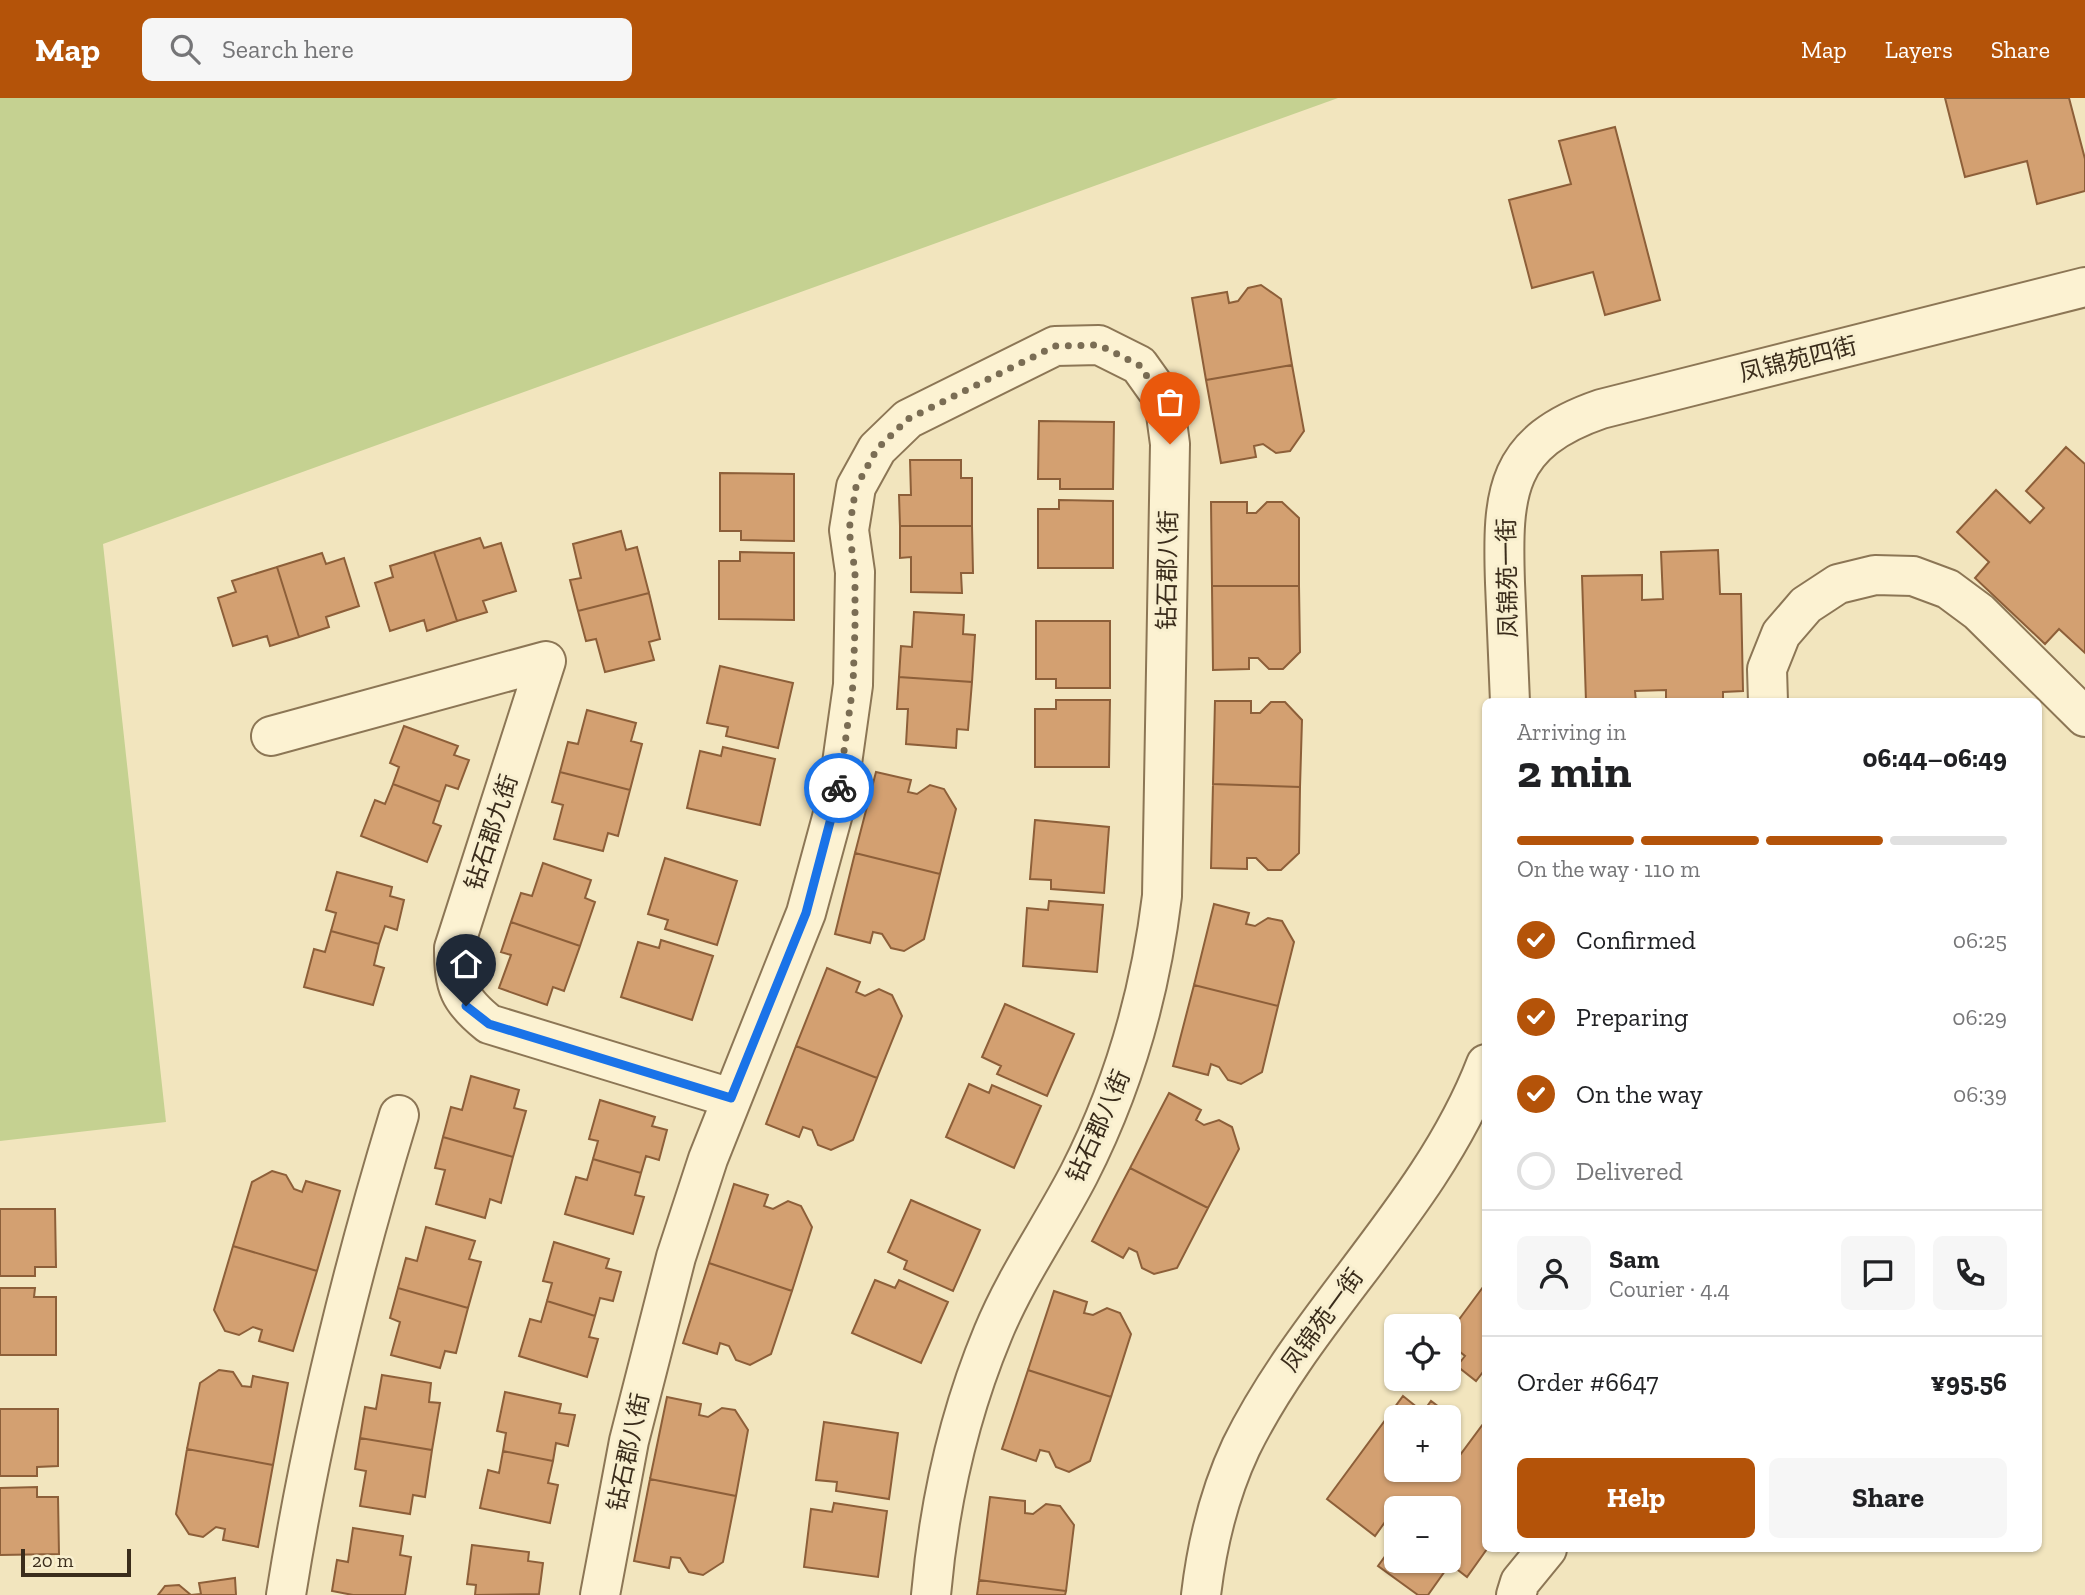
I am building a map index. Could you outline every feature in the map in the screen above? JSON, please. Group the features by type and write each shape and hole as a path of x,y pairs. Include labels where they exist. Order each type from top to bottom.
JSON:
{"lane":[{"name":"凤锦苑四街","path":"1525,458 1546,435 1572,419 1601,409 2085,287"},
{"name":"钻石郡八街","path":"600,1595 650,1349 680,1245 731,1098 806,913 837,799 848,729 855,628 855,572 849,530 856,487 877,449 908,419 1055,346 1099,345 1139,365 1164,400 1170,444 1162,897 1155,951 1144,1005 1106,1118 1078,1177 1017,1280 974,1382 945,1489 932,1595"},
{"name":"凤锦苑一街","path":"1510,698 1503,516 1510,486 1525,458"},
{"path":"1768,698 1767,669 1782,634 1806,605 1838,584 1875,575 1913,576 1948,589 1979,612 2085,717"},
{"name":"钻石郡九街","path":"271,736 546,661 454,948 454,978 466,1006 489,1024 731,1098"},
{"name":"凤锦苑一街","path":"1200,1595 1212,1531 1224,1489 1261,1411 1444,1151 1482,1080"},
{"path":"286,1595 345,1298 399,1115"},
{"path":"1516,1595 1520,1582 1545,1552"}],"green space":[{"path":"0,98 1338,98 103,544 166,1122 0,1141"}],"building":[{"path":"1945,98 2069,98 2085,159 2085,191 2037,204 2027,161 1965,177"},
{"path":"1615,127 1660,300 1605,315 1593,272 1532,288 1509,200 1571,184 1559,141"},
{"path":"1261,285 1281,299 1292,365 1206,380 1192,298 1227,292 1229,303 1238,301 1248,288"},
{"path":"1292,365 1304,431 1290,451 1276,453 1263,444 1254,446 1256,457 1221,463 1206,380"},
{"path":"1039,421 1114,422 1113,489 1060,489 1060,479 1038,479"},
{"path":"2066,447 2085,464 2085,653 2059,629 2045,644 1975,578 1989,562 1957,532 1996,490 2030,523 2044,508 2026,491"},
{"path":"910,460 961,460 961,478 972,478 972,526 900,526 899,495 911,495"},
{"path":"720,473 794,474 794,541 741,540 741,531 720,531"},
{"path":"1059,500 1113,501 1113,568 1038,568 1038,509 1059,509"},
{"path":"1211,502 1247,502 1247,513 1256,513 1267,502 1282,502 1299,518 1299,586 1212,586"},
{"path":"900,526 972,526 973,573 961,573 962,593 911,592 911,557 900,558"},
{"path":"621,531 626,550 637,547 649,593 578,611 570,580 581,578 573,544"},
{"path":"480,538 484,548 501,543 516,591 483,601 487,612 457,621 434,552"},
{"path":"1718,550 1720,594 1741,594 1743,691 1723,692 1723,698 1666,698 1666,690 1635,691 1636,698 1586,698 1582,576 1642,575 1642,600 1663,599 1661,552"},
{"path":"434,552 457,621 427,631 424,620 390,631 375,583 393,577 390,566"},
{"path":"740,552 794,553 794,620 719,619 719,561 740,561"},
{"path":"322,553 326,564 344,558 359,606 326,617 329,627 299,637 277,567"},
{"path":"277,567 299,637 270,646 267,636 233,646 218,598 236,592 232,581"},
{"path":"1212,586 1299,586 1300,652 1283,669 1269,669 1258,658 1249,658 1249,669 1213,670"},
{"path":"649,593 660,639 649,642 654,660 605,672 596,639 586,641 578,611"},
{"path":"914,612 964,615 963,634 975,635 972,682 899,677 901,646 912,647"},
{"path":"1036,621 1110,621 1110,688 1056,688 1056,679 1036,679"},
{"path":"720,666 793,683 778,748 726,736 728,727 707,723"},
{"path":"899,677 972,682 968,730 957,729 956,748 906,744 908,709 897,709"},
{"path":"1056,700 1110,700 1109,767 1035,767 1035,709 1056,709"},
{"path":"1215,701 1251,701 1251,713 1260,713 1271,702 1285,702 1302,720 1300,787 1213,784"},
{"path":"587,710 636,723 631,741 642,744 630,790 560,772 568,742 578,744"},
{"path":"404,726 458,746 454,755 469,760 458,789 446,785 440,802 393,784 399,767 390,763"},
{"path":"723,747 775,759 760,825 687,808 700,751 721,756"},
{"path":"560,772 630,790 618,836 608,833 603,851 554,839 563,805 552,802"},
{"path":"876,772 911,780 908,792 917,794 930,785 944,789 956,809 940,874 855,853"},
{"path":"393,784 440,802 433,823 441,826 427,862 361,836 375,800 385,804"},
{"path":"1213,784 1300,787 1299,853 1281,870 1268,870 1256,858 1247,858 1247,869 1211,868"},
{"path":"1035,820 1109,827 1104,893 1051,889 1051,880 1030,879"},
{"path":"855,853 940,874 924,939 904,951 891,948 882,934 873,932 870,943 835,934"},
{"path":"665,858 737,881 717,945 665,929 668,920 648,914"},
{"path":"543,863 591,880 585,898 595,902 580,946 511,922 521,893 532,896"},
{"path":"337,872 392,887 390,896 404,900 397,930 385,926 379,944 331,931 336,913 326,910"},
{"path":"1049,901 1103,905 1097,972 1023,966 1027,908 1048,910"},
{"path":"1214,904 1249,913 1246,924 1255,926 1268,918 1282,921 1294,942 1278,1006 1194,985"},
{"path":"511,922 580,946 564,991 553,987 547,1005 499,988 511,955 501,952"},
{"path":"331,931 379,944 374,965 384,968 373,1005 304,987 314,949 325,952"},
{"path":"661,940 713,956 692,1020 621,997 638,942 659,948"},
{"path":"827,968 860,982 856,992 865,996 879,989 892,995 902,1016 877,1078 796,1046"},
{"path":"1194,985 1278,1006 1262,1072 1241,1084 1228,1080 1219,1067 1211,1064 1208,1075 1173,1066"},
{"path":"1005,1004 1074,1034 1047,1096 997,1074 1001,1066 982,1057"},
{"path":"796,1046 877,1078 853,1140 831,1150 818,1145 812,1130 803,1127 799,1137 766,1124"},
{"path":"471,1076 519,1090 514,1108 526,1111 513,1157 443,1137 451,1107 462,1110"},
{"path":"969,1084 989,1093 992,1085 1041,1106 1014,1168 946,1137"},
{"path":"1169,1093 1201,1110 1196,1120 1204,1125 1219,1120 1232,1127 1239,1149 1208,1208 1130,1168"},
{"path":"600,1100 655,1117 652,1126 667,1130 659,1160 646,1156 641,1173 593,1159 598,1141 589,1139"},
{"path":"443,1137 513,1157 501,1203 490,1199 485,1218 436,1204 445,1170 435,1168"},
{"path":"593,1159 641,1173 635,1195 644,1197 633,1234 565,1214 576,1177 587,1180"},
{"path":"1130,1168 1208,1208 1177,1268 1154,1274 1142,1268 1137,1252 1129,1248 1123,1258 1092,1241"},
{"path":"272,1171 286,1175 294,1189 302,1192 306,1181 340,1191 317,1271 233,1246 252,1182"},
{"path":"734,1184 768,1195 764,1206 773,1209 788,1201 801,1206 812,1227 792,1291 709,1263"},
{"path":"911,1200 980,1230 953,1291 904,1269 907,1261 888,1252"},
{"path":"0,1209 55,1209 56,1267 35,1267 35,1276 0,1276"},
{"path":"426,1227 475,1241 469,1259 481,1262 468,1308 398,1288 406,1258 417,1261"},
{"path":"554,1242 609,1259 606,1268 621,1272 613,1301 600,1298 595,1316 547,1301 552,1283 543,1281"},
{"path":"233,1246 317,1271 293,1351 259,1341 262,1330 253,1327 239,1335 225,1331 214,1310"},
{"path":"709,1263 792,1291 771,1354 750,1365 736,1360 729,1346 720,1343 717,1354 683,1343"},
{"path":"875,1280 895,1288 899,1280 948,1302 921,1363 852,1333"},
{"path":"0,1288 35,1288 34,1297 56,1297 56,1355 0,1355"},
{"path":"398,1288 468,1308 456,1353 445,1351 440,1368 391,1355 400,1322 390,1318"},
{"path":"1482,1288 1482,1373 1476,1381 1461,1369 1461,1361 1465,1356 1461,1353 1461,1317"},
{"path":"1054,1291 1087,1302 1084,1313 1093,1315 1107,1308 1120,1313 1131,1334 1111,1397 1028,1370"},
{"path":"547,1301 595,1316 589,1337 598,1339 587,1377 519,1356 530,1319 541,1322"},
{"path":"219,1370 233,1372 242,1386 251,1387 253,1376 288,1383 273,1465 187,1449 200,1383"},
{"path":"1028,1370 1111,1397 1090,1461 1069,1472 1056,1467 1049,1452 1040,1450 1036,1461 1002,1449"},
{"path":"382,1375 431,1383 429,1402 440,1403 432,1450 360,1438 365,1407 376,1409"},
{"path":"505,1392 561,1404 559,1413 575,1415 568,1446 556,1443 553,1461 503,1451 506,1433 497,1431"},
{"path":"1403,1396 1414,1405 1396,1405"},
{"path":"667,1397 701,1404 699,1415 708,1417 722,1408 735,1410 748,1430 736,1496 650,1479"},
{"path":"0,1409 58,1409 58,1466 37,1467 37,1476 0,1476"},
{"path":"824,1422 898,1433 889,1499 836,1491 837,1482 816,1480"},
{"path":"1384,1422 1384,1482 1461,1482 1461,1454 1482,1425 1482,1552 1485,1552 1467,1577 1461,1572 1461,1496 1384,1496 1384,1523 1375,1536 1327,1499"},
{"path":"360,1438 432,1450 425,1497 413,1495 410,1514 360,1506 366,1471 355,1469"},
{"path":"187,1449 273,1465 258,1547 223,1540 225,1529 216,1527 203,1537 189,1534 176,1514"},
{"path":"503,1451 553,1461 548,1483 558,1485 550,1523 480,1508 488,1470 499,1473"},
{"path":"650,1479 736,1496 723,1562 703,1575 689,1572 680,1558 671,1557 669,1568 634,1561"},
{"path":"37,1487 37,1497 58,1497 59,1554 0,1555 0,1488"},
{"path":"990,1497 1025,1501 1025,1513 1033,1514 1046,1504 1060,1506 1074,1525 1066,1591 979,1580"},
{"path":"834,1503 887,1511 878,1577 804,1567 811,1509 832,1512"},
{"path":"353,1528 403,1536 400,1555 411,1557 405,1595 353,1595 332,1591 337,1560 348,1562"},
{"path":"472,1545 529,1552 528,1561 543,1563 539,1594 475,1595 476,1585 467,1584"},
{"path":"1384,1558 1384,1570 1378,1566"},
{"path":"1388,1573 1444,1573 1428,1595 1418,1595"},
{"path":"235,1578 236,1595 191,1595 201,1594 199,1583"},
{"path":"979,1580 1066,1591 1065,1595 977,1595"},
{"path":"179,1585 191,1595 158,1595 165,1586"}],"way so far":[{"path":"839,788 853,685 855,572 849,530 856,487 877,449 908,419 1055,346 1099,345 1139,365 1164,400 1170,444"}],"route":[{"path":"466,1006 489,1024 731,1098 806,913 824,856 839,788"}]}
